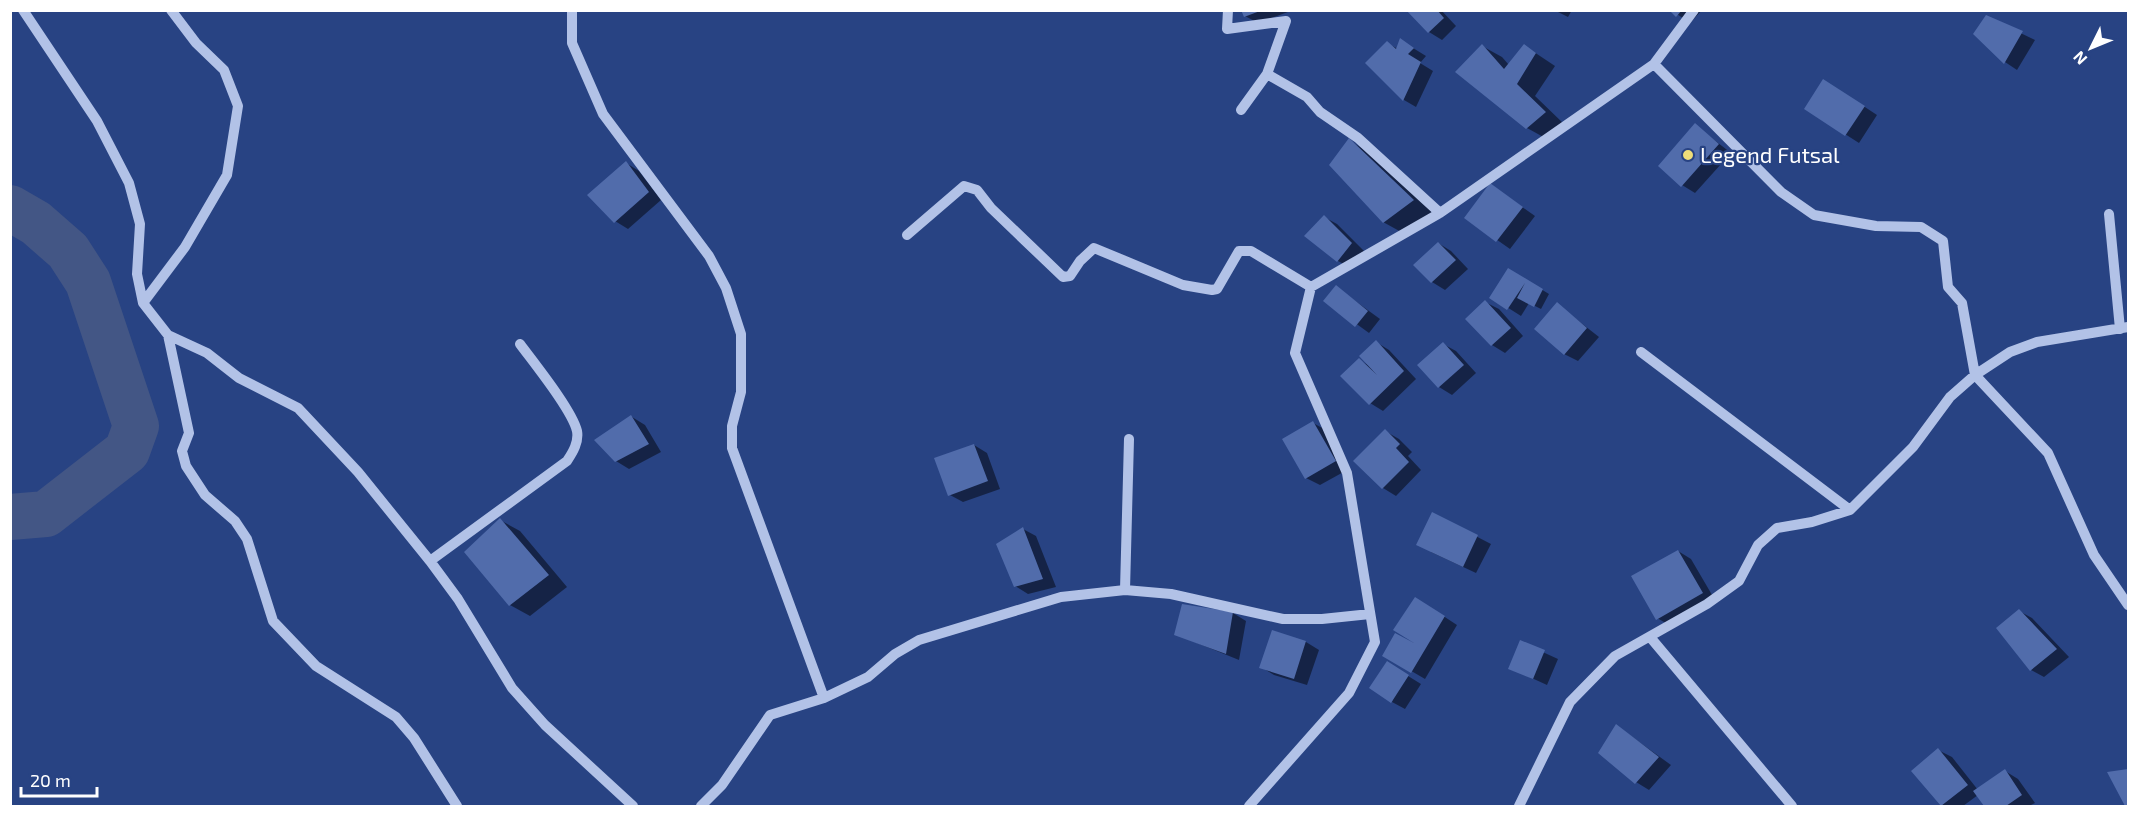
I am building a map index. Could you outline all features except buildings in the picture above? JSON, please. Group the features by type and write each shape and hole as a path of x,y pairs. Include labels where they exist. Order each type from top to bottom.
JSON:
{"street":[{"path":"23,10 97,121 129,183 140,224 137,274 143,303 168,335 189,433 182,452 186,466 205,495 235,521 247,539 273,621 316,666 396,717 414,738 457,807"},
{"path":"143,303 185,247 227,175 238,106 224,70 196,44 171,10"},
{"path":"572,10 572,43 603,114 710,256 726,288 741,334 741,392 732,426 732,448 824,698"},
{"path":"1228,10 1227,29 1286,21 1267,74 1241,110"},
{"path":"1249,807 1349,693 1376,642 1347,473 1295,353 1311,286 1440,213 1654,64 1694,10"},
{"path":"1654,64 1781,192 1814,215 1876,226 1921,227 1943,241 1948,287 1962,303 1975,375 2048,453 2094,555 2128,605"},
{"path":"1267,74 1307,97 1320,112 1358,138 1440,213"},
{"path":"907,234 964,186 976,190 991,208 1063,277 1070,276 1080,261 1094,248 1183,285 1212,290 1216,289 1229,272 1239,251 1251,251 1311,286"},
{"path":"1519,807 1570,702 1615,656 1707,604 1739,581 1758,545 1777,528 1812,522 1850,510 1913,447 1950,398 1975,375 2010,352 2037,342 2124,328 2109,214"},
{"path":"168,335 207,353 239,378 298,408 358,472 430,561 458,598 512,688 545,724 633,807"},
{"path":"430,561 567,461 575,448 577,431 571,417 520,344"},
{"path":"1641,352 1850,510"},
{"path":"1125,590 1128,439"},
{"path":"701,807 722,785 770,715 824,698 868,677 896,654 919,640 1061,597 1125,590 1171,594 1283,619 1322,619 1370,614"},
{"path":"1650,637 1792,807"}],"waterway":[{"path":"10,208 36,223 68,251 88,282 136,426 127,451 46,514 10,517"}],"place":[{"name":"Legend Futsal","path":"1688,155"}]}
